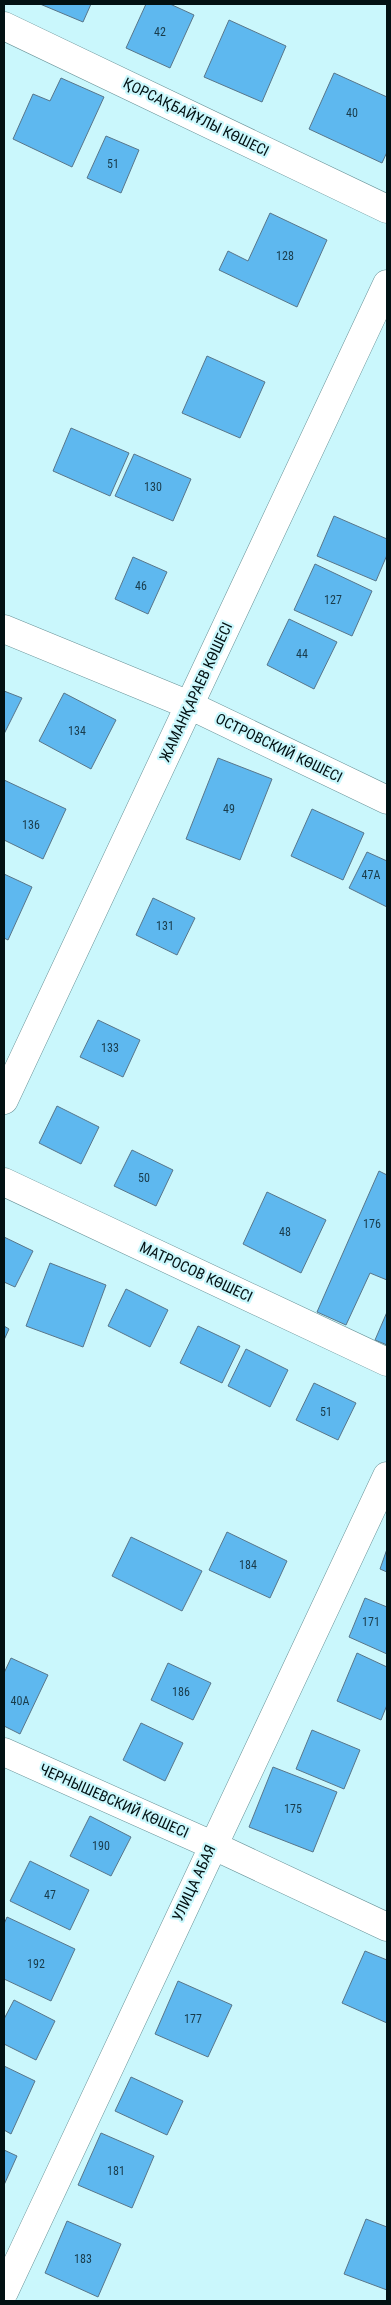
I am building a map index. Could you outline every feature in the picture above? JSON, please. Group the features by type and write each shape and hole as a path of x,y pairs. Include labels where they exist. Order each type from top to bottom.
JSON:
{"street":[{"name":"ҚОРСАҚБАЙҰЛЫ КӨШЕСІ","path":"4,26 387,209"},
{"name":"ЖАМАНҚАРАЕВ КӨШЕСІ","path":"4,1100 387,284"},
{"name":"ОСТРОВСКИЙ КӨШЕСІ","path":"4,629 190,705 387,800"},
{"name":"МАТРОСОВ КӨШЕСІ","path":"4,1182 387,1362"},
{"name":"УЛИЦА АБАЯ","path":"4,2292 212,1844 387,1476"},
{"name":"ЧЕРНЫШЕВСКИЙ КӨШЕСІ","path":"4,1752 212,1844 387,1927"}],"building":[{"path":"40,4 91,4 83,22"},
{"path":"146,4 170,4 194,15 170,68 126,48"},
{"path":"229,20 286,46 262,102 204,77"},
{"path":"334,73 387,97 387,152 382,163 309,129"},
{"path":"61,78 104,97 72,167 13,139 33,94 50,101"},
{"path":"106,136 139,150 121,193 87,178"},
{"path":"270,213 327,240 297,307 219,270 228,251 248,261"},
{"path":"207,356 265,382 240,438 182,413"},
{"path":"71,428 129,453 110,496 53,471"},
{"path":"134,454 191,479 173,521 115,496"},
{"path":"334,516 387,539 387,555 376,581 317,556"},
{"path":"133,557 167,572 148,614 115,599"},
{"path":"315,564 372,591 352,636 294,610"},
{"path":"289,619 337,642 314,689 267,665"},
{"path":"4,691 22,698 4,734"},
{"path":"64,693 116,720 91,769 39,741"},
{"path":"218,758 272,779 240,860 186,839"},
{"path":"4,780 66,809 43,859 4,840"},
{"path":"312,809 364,833 343,880 291,856"},
{"path":"367,852 387,861 387,907 349,888"},
{"path":"4,874 32,887 8,940 4,938"},
{"path":"153,898 195,918 177,955 136,935"},
{"path":"98,1020 140,1040 123,1077 80,1057"},
{"path":"57,1106 99,1127 81,1164 39,1143"},
{"path":"132,1150 173,1170 156,1206 114,1186"},
{"path":"379,1171 387,1175 387,1280 370,1273 346,1325 317,1312"},
{"path":"267,1192 326,1220 301,1273 243,1244"},
{"path":"4,1237 33,1251 15,1287 4,1282"},
{"path":"50,1263 106,1285 83,1347 26,1326"},
{"path":"126,1289 168,1310 150,1347 108,1326"},
{"path":"387,1312 387,1345 375,1340"},
{"path":"4,1326 9,1329 4,1340"},
{"path":"198,1326 240,1346 222,1383 180,1363"},
{"path":"246,1349 288,1370 270,1407 228,1386"},
{"path":"314,1383 356,1403 338,1440 296,1420"},
{"path":"227,1532 287,1561 270,1598 209,1570"},
{"path":"131,1537 202,1571 182,1611 112,1576"},
{"path":"387,1549 387,1572 380,1569"},
{"path":"365,1598 387,1607 387,1654 349,1637"},
{"path":"357,1653 387,1667 387,1705 381,1720 337,1701"},
{"path":"11,1658 48,1675 20,1734 4,1726 4,1673"},
{"path":"168,1663 211,1683 193,1720 151,1700"},
{"path":"141,1723 183,1743 165,1781 123,1760"},
{"path":"312,1730 360,1750 344,1789 296,1769"},
{"path":"273,1767 337,1792 313,1852 249,1827"},
{"path":"90,1816 131,1837 111,1876 70,1856"},
{"path":"30,1861 89,1890 70,1930 10,1901"},
{"path":"7,1917 75,1949 51,2001 4,1979 4,1924"},
{"path":"365,1951 387,1960 387,2023 342,2003"},
{"path":"178,1981 232,2005 208,2057 155,2034"},
{"path":"14,2000 55,2021 36,2060 4,2044 4,2019"},
{"path":"4,2066 35,2081 11,2134 4,2130"},
{"path":"131,2077 183,2101 167,2135 115,2111"},
{"path":"101,2133 154,2156 132,2208 78,2185"},
{"path":"4,2150 17,2156 4,2185"},
{"path":"366,2219 387,2227 387,2290 344,2274"},
{"path":"67,2221 121,2244 98,2297 45,2273"}]}
